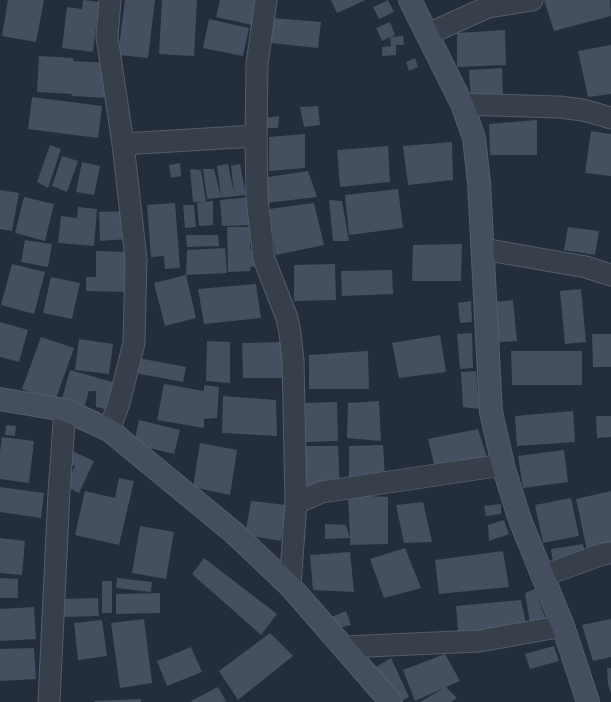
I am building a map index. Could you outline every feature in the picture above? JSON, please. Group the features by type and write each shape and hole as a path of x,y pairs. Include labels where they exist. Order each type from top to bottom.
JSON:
{"street":[{"path":"109,430 119,403 134,343 136,259 107,37 110,0"},
{"path":"266,0 257,64 257,198 264,259 287,318 293,361 296,503 290,586"},
{"path":"410,0 462,104 474,138 479,182 491,412 503,466 520,520 562,626 588,702"},
{"path":"428,34 488,7 532,0"},
{"path":"462,104 559,107 583,110 611,118"},
{"path":"122,144 256,136"},
{"path":"483,248 586,267 611,275"},
{"path":"0,399 65,410 109,430 232,532 290,586 345,647 391,702"},
{"path":"49,702 59,492 65,410"},
{"path":"296,503 322,492 503,466"},
{"path":"542,576 603,554 611,553"},
{"path":"345,647 479,642 562,626"}],"building":[{"path":"8,0 44,0 36,42 2,36"},
{"path":"83,0 99,2 93,52 62,48 67,7 82,9"},
{"path":"125,0 155,0 148,58 118,55"},
{"path":"162,0 197,0 194,56 159,54"},
{"path":"220,0 258,0 252,25 216,17"},
{"path":"331,0 366,0 337,13"},
{"path":"388,0 394,12 379,19 373,7"},
{"path":"544,0 610,0 611,16 554,31"},
{"path":"273,18 321,22 318,48 271,43"},
{"path":"209,19 249,28 243,56 203,48"},
{"path":"390,22 395,35 382,41 376,28"},
{"path":"505,30 506,65 457,67 457,33"},
{"path":"403,36 404,45 396,45 396,55 382,56 382,47 391,46 390,37"},
{"path":"611,45 611,94 588,97 578,51"},
{"path":"39,56 73,58 73,61 108,63 107,98 37,92"},
{"path":"415,58 418,67 409,71 406,62"},
{"path":"502,68 503,99 471,99 469,70"},
{"path":"32,97 102,106 98,138 28,129"},
{"path":"318,106 320,125 304,127 300,107"},
{"path":"279,116 278,128 266,128 265,118"},
{"path":"537,120 537,155 490,155 489,124"},
{"path":"591,131 611,134 611,176 585,173"},
{"path":"305,134 305,168 269,171 269,137"},
{"path":"452,142 453,180 408,185 403,146"},
{"path":"50,145 61,149 48,188 37,182"},
{"path":"388,146 390,182 340,187 337,150"},
{"path":"62,156 78,161 67,192 52,186"},
{"path":"82,162 100,166 94,195 76,192"},
{"path":"180,163 181,176 171,178 169,165"},
{"path":"228,164 234,193 231,166 240,164 246,195 207,199 203,169 214,169 221,197 217,166"},
{"path":"190,169 201,170 206,202 193,202"},
{"path":"308,171 317,197 266,203 262,178"},
{"path":"398,189 403,228 349,235 345,195"},
{"path":"0,190 19,193 12,231 0,229"},
{"path":"24,197 54,204 45,241 15,233"},
{"path":"253,197 257,225 222,226 220,200"},
{"path":"329,200 342,201 349,241 333,241"},
{"path":"213,201 213,225 199,226 197,203"},
{"path":"175,203 180,268 165,269 164,256 151,257 147,205"},
{"path":"314,203 324,245 276,255 269,209"},
{"path":"183,205 194,205 196,227 185,228"},
{"path":"78,207 97,209 94,246 58,243 61,216 77,218"},
{"path":"127,211 128,239 100,241 99,212"},
{"path":"227,227 251,227 250,250 260,250 263,266 250,267 251,271 228,272"},
{"path":"568,227 599,231 595,255 564,250"},
{"path":"186,235 218,235 219,246 187,247"},
{"path":"25,240 52,244 48,267 21,262"},
{"path":"462,244 461,281 412,281 413,245"},
{"path":"225,248 227,273 186,275 187,250"},
{"path":"96,251 128,252 127,292 86,291 86,277 96,277"},
{"path":"12,264 45,272 34,314 1,305"},
{"path":"335,264 336,300 294,301 294,265"},
{"path":"392,270 393,294 342,296 341,271"},
{"path":"186,275 196,318 165,326 154,283"},
{"path":"51,277 80,283 72,319 43,313"},
{"path":"256,284 261,318 204,324 198,289"},
{"path":"581,289 586,342 565,344 560,291"},
{"path":"513,300 517,341 499,342 495,302"},
{"path":"471,301 472,322 460,323 458,303"},
{"path":"0,322 28,330 19,362 0,357"},
{"path":"472,333 473,368 460,369 457,334"},
{"path":"592,334 611,334 611,367 593,367"},
{"path":"440,335 446,372 399,378 392,343"},
{"path":"41,337 74,348 55,401 22,389"},
{"path":"79,339 113,344 109,374 75,370"},
{"path":"207,341 230,342 230,383 206,381"},
{"path":"282,342 283,378 243,378 242,343"},
{"path":"368,351 369,389 309,389 309,355"},
{"path":"511,351 582,351 582,385 512,385"},
{"path":"138,358 186,367 183,382 135,373"},
{"path":"70,370 116,383 109,410 96,407 96,391 89,391 83,412 60,406"},
{"path":"476,371 479,409 463,407 461,372"},
{"path":"164,384 204,391 204,385 219,387 217,418 204,419 204,428 157,420"},
{"path":"223,396 276,400 277,436 222,433"},
{"path":"379,401 381,441 347,438 348,403"},
{"path":"337,402 338,441 304,442 303,403"},
{"path":"573,411 575,442 517,446 515,416"},
{"path":"596,416 611,416 611,437 597,438"},
{"path":"139,420 180,430 174,454 134,444"},
{"path":"6,425 16,426 15,436 5,435"},
{"path":"478,429 489,464 436,472 428,439"},
{"path":"2,437 34,441 29,483 0,479 0,452"},
{"path":"200,443 237,450 230,495 193,487"},
{"path":"383,445 385,478 349,479 349,446"},
{"path":"304,446 338,446 340,489 301,494"},
{"path":"564,450 568,482 523,488 518,456"},
{"path":"72,451 94,461 79,493 65,486 75,466 67,462"},
{"path":"119,478 134,481 119,545 75,535 85,491 115,498"},
{"path":"0,487 44,493 41,518 0,512"},
{"path":"611,491 611,547 587,551 576,499"},
{"path":"348,495 388,497 388,544 350,545"},
{"path":"571,498 579,536 543,543 535,505"},
{"path":"251,501 286,505 281,541 245,535"},
{"path":"423,502 432,542 404,543 396,505"},
{"path":"501,504 501,514 486,516 484,506"},
{"path":"504,520 509,534 489,541 488,525"},
{"path":"325,524 346,525 350,538 325,539"},
{"path":"140,526 174,532 166,579 132,573"},
{"path":"0,538 25,541 22,575 0,573"},
{"path":"583,544 586,557 553,563 551,549"},
{"path":"405,548 421,588 384,598 370,559"},
{"path":"503,551 509,587 439,594 435,560"},
{"path":"350,552 354,592 313,590 310,555"},
{"path":"204,558 277,614 261,635 192,574"},
{"path":"0,578 18,579 18,598 0,598"},
{"path":"117,578 152,582 151,592 116,588"},
{"path":"102,581 112,581 112,613 102,613"},
{"path":"535,589 548,625 531,629 525,593"},
{"path":"160,593 160,613 116,614 116,594"},
{"path":"98,598 99,616 62,617 61,599"},
{"path":"521,600 528,633 459,642 456,606"},
{"path":"34,607 36,639 0,641 0,609"},
{"path":"346,611 351,625 334,629 326,619"},
{"path":"144,619 152,683 120,688 111,623"},
{"path":"611,619 611,657 593,661 582,625"},
{"path":"102,620 107,656 78,660 74,623"},
{"path":"270,633 293,656 238,700 219,671"},
{"path":"554,646 559,661 530,669 525,654"},
{"path":"191,647 202,672 167,686 157,661"},
{"path":"34,648 36,679 0,681 0,649"},
{"path":"445,654 460,681 446,687 457,698 451,702 420,702 444,688 415,701 403,670"},
{"path":"391,658 409,697 399,702 371,670"},
{"path":"607,668 611,668 611,693 608,685"},
{"path":"218,687 226,701 191,701"},
{"path":"141,699 141,702 94,702 94,701"}]}
